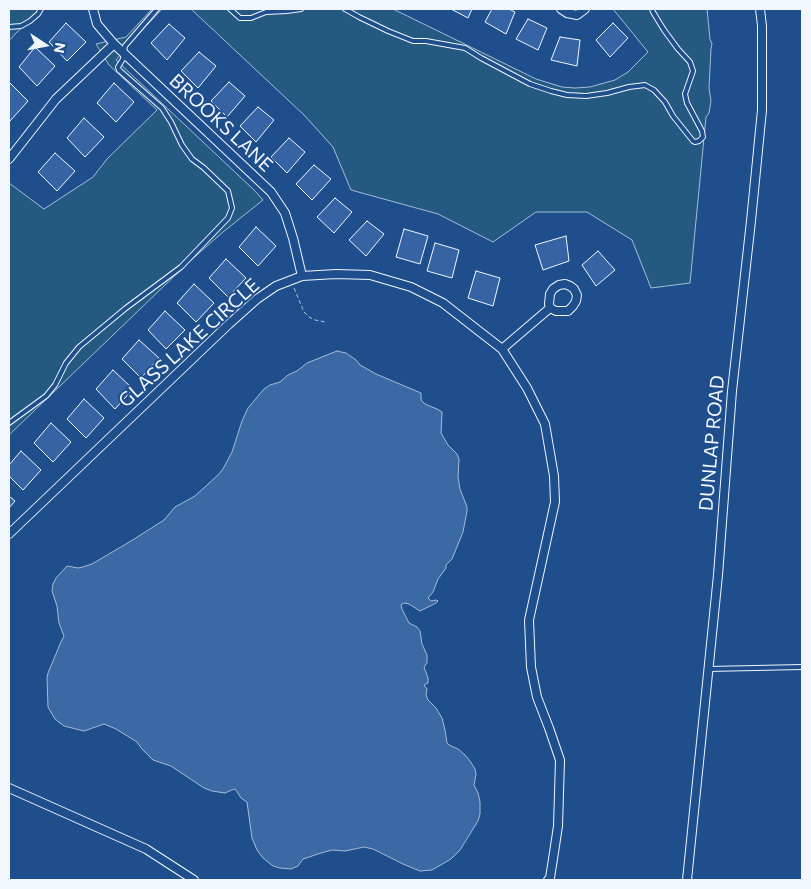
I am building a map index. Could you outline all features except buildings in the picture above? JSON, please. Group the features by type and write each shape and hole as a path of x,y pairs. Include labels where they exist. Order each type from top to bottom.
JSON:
{"street":[{"name":"BROOKS LANE","path":"93,9 97,24 114,44 271,192 284,214 293,238 302,276"},
{"path":"561,9 567,13 577,14 585,9"},
{"name":"DUNLAP ROAD","path":"687,880 718,575 732,391 752,221 762,110 762,26 760,9"},
{"path":"9,159 56,99 114,44"},
{"name":"GLASS LAKE CIRCLE","path":"9,534 257,298 276,286 302,276 370,275 411,287 443,302 502,349 527,388 545,424 554,476 555,502 529,620 531,667 537,697 560,760 558,826 550,878 548,880"},
{"path":"502,349 550,308"},
{"path":"9,788 146,849 194,880"}],"lane":[{"path":"9,26 21,26 30,21 41,9"},
{"path":"9,423 46,396 66,363 80,346 126,308 181,267 228,218 232,208 228,191 192,159 182,145 162,108 119,70 118,67 123,59 125,46 157,9"},
{"path":"230,9 240,18 251,18 266,12 301,9"},
{"path":"345,9 381,28 413,41 426,41 465,48 530,84 551,91 567,95 586,96 607,93 628,86 645,85 654,90 665,102 673,116 693,141 699,141 703,136 702,131 687,103 685,94 693,71 690,62 664,30 652,9"},
{"path":"708,669 802,667"}],"path":[{"path":"291,280 304,312 315,320 325,322"}],"shaded area":[{"path":"9,9 40,9 9,41"},
{"path":"152,9 162,9 116,60 263,200 190,261 9,435 9,183 44,209 93,177 107,159 157,110 109,65 96,44 126,37"},
{"path":"191,9 393,9 536,79 562,87 575,88 590,87 615,80 628,72 648,52 613,9 707,9 712,44 709,88 711,101 709,113 706,117 690,283 651,288 632,240 587,212 536,212 493,242 438,214 351,190 333,147 304,115"},
{"path":"337,351 346,353 360,365 376,374 421,393 421,400 424,403 442,412 441,433 459,459 458,477 467,511 463,532 452,559 446,565 433,592 428,598 431,601 438,601 420,611 409,604 404,603 401,605 409,623 420,631 422,644 427,655 427,663 424,667 428,683 424,685 427,689 426,695 428,700 442,718 447,743 465,755 475,769 474,785 480,802 478,821 460,850 451,859 432,870 420,871 373,849 364,847 321,853 303,859 298,866 291,869 273,866 257,850 252,838 247,802 241,798 236,790 225,793 204,788 171,766 153,760 137,742 116,729 104,724 84,731 64,726 55,719 48,707 48,673 64,636 52,591 56,578 67,566 78,568 92,564 131,541 164,520 175,507 195,496 223,469 232,452 248,408 264,389 280,382 307,363"}]}
